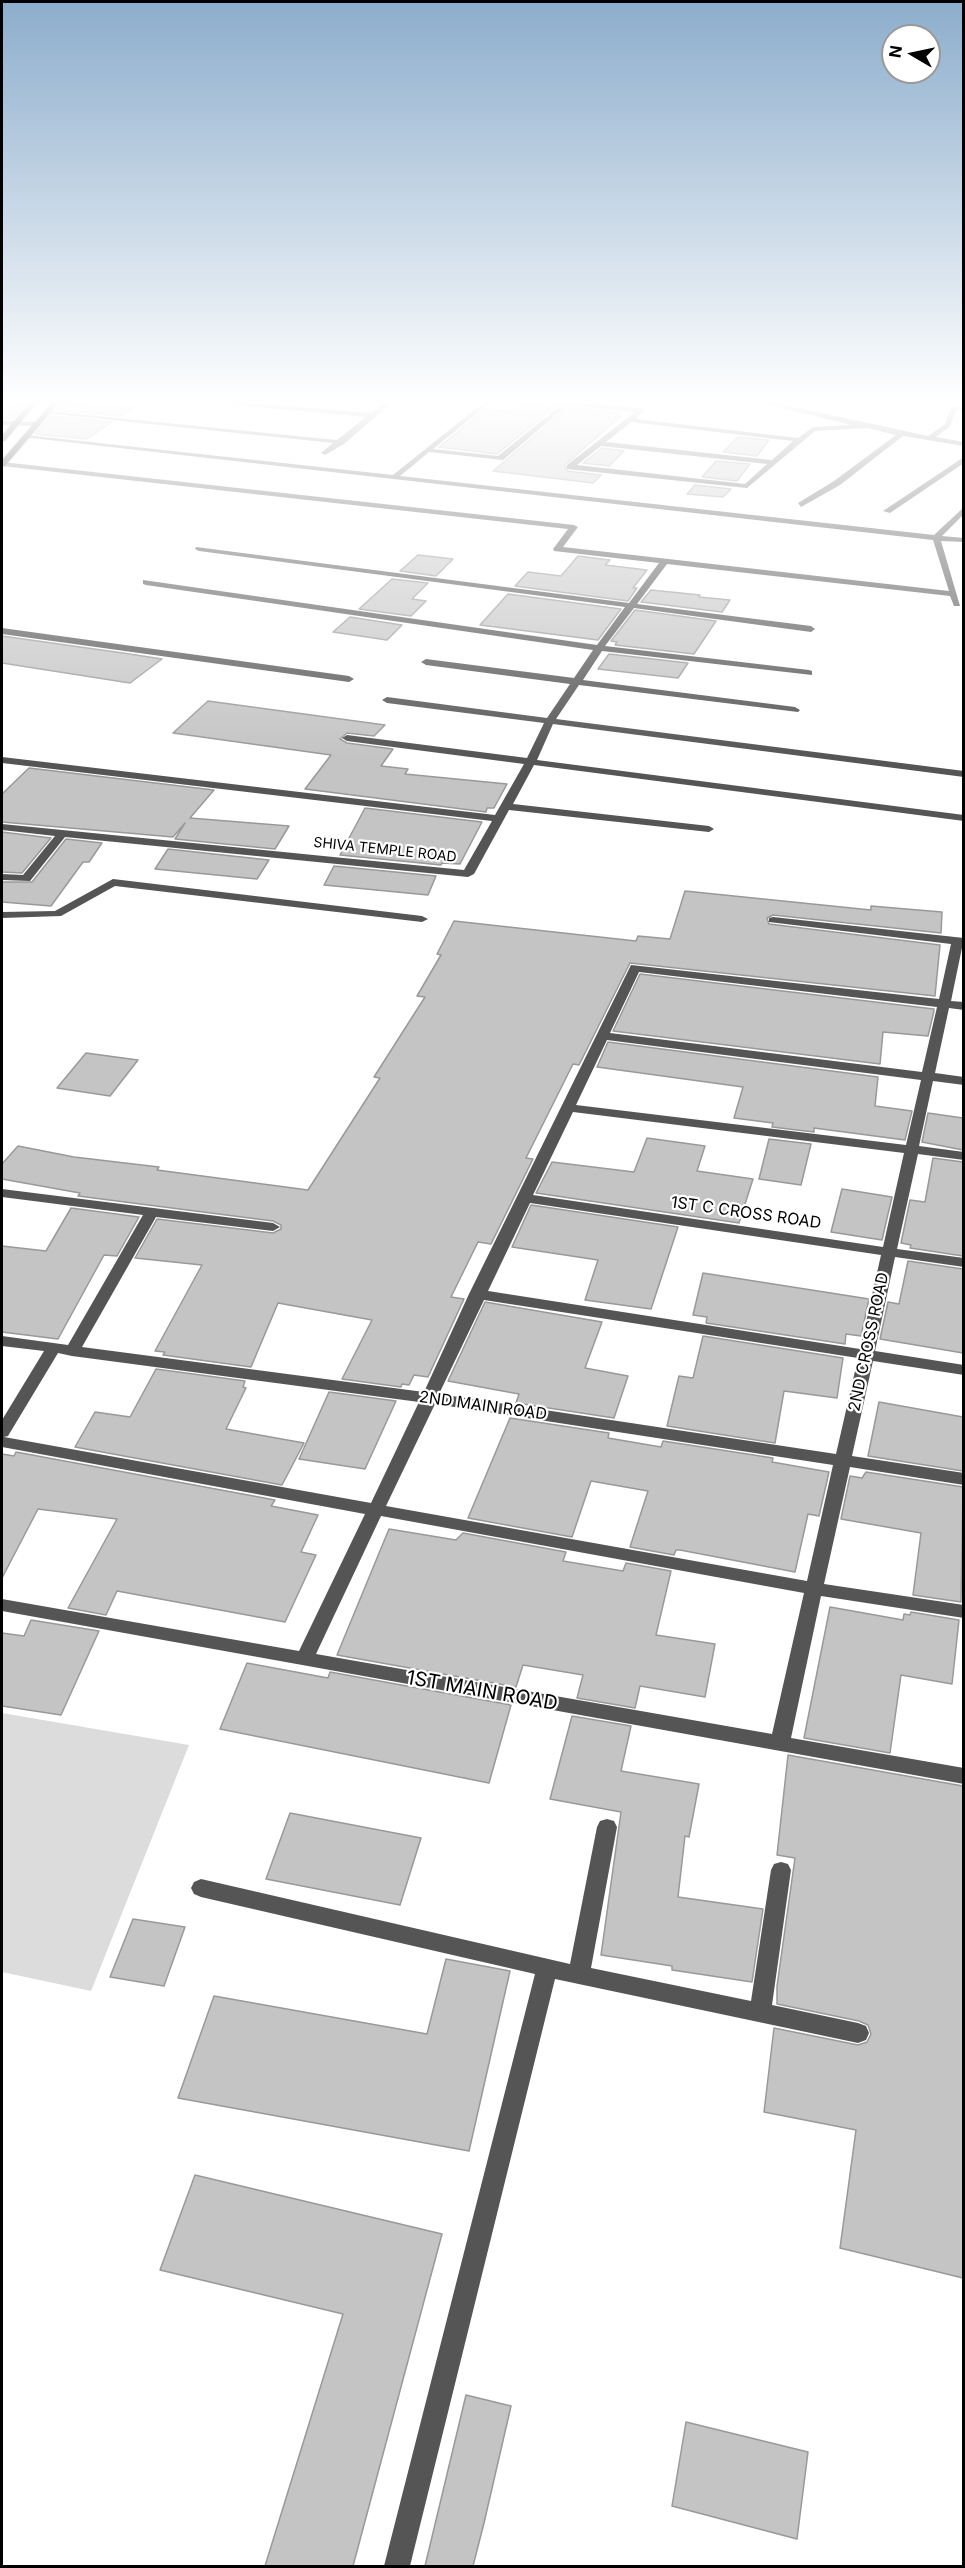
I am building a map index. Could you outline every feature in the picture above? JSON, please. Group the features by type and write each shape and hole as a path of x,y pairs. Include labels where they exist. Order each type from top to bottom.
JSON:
{"street":[{"path":"491,518 574,527 557,549 954,594"},
{"path":"760,518 963,540"},
{"path":"936,538 955,518"},
{"path":"936,538 957,604"},
{"path":"199,549 811,629"},
{"name":"SHIVA TEMPLE ROAD","path":"2,826 468,874 530,763 550,721 599,648 665,561"},
{"path":"146,582 599,648 809,673"},
{"path":"2,631 349,679"},
{"path":"426,662 795,710"},
{"path":"387,700 963,774"},
{"path":"348,738 963,818"},
{"path":"2,760 499,819"},
{"path":"506,806 709,829"},
{"path":"2,878 26,879 63,832"},
{"path":"2,915 57,914 113,882 422,919"},
{"path":"772,920 961,942"},
{"name":"2ND CROSS ROAD","path":"780,1743 944,1004 961,942"},
{"path":"304,1660 377,1510 477,1294 635,968 963,1006"},
{"path":"603,1036 963,1082"},
{"path":"569,1108 963,1156"},
{"path":"2,1193 273,1227"},
{"name":"1ST C CROSS ROAD","path":"524,1198 963,1263"},
{"path":"72,1351 152,1212"},
{"path":"477,1294 963,1370"},
{"name":"2ND MAIN ROAD","path":"2,1341 429,1398 963,1479"},
{"path":"2,1432 53,1348"},
{"path":"2,1442 814,1589 963,1612"},
{"name":"1ST MAIN ROAD","path":"2,1605 963,1776"},
{"path":"579,1975 607,1827"},
{"path":"760,2012 781,1870"},
{"path":"201,1888 547,1968 858,2033"},
{"path":"397,2566 547,1968"}],"shaded area":[{"path":"2,1713 189,1745 91,1991 2,1972"}],"building":[{"path":"418,555 453,559 436,576 400,571"},
{"path":"578,556 610,560 605,565 647,570 633,588 637,588 628,601 515,586 528,572 561,576"},
{"path":"392,579 428,583 412,599 426,601 411,616 359,609"},
{"path":"651,590 730,600 722,612 641,602"},
{"path":"508,594 621,609 598,640 480,625"},
{"path":"635,610 716,621 694,654 615,645 617,642 611,641"},
{"path":"350,617 402,625 387,640 333,632"},
{"path":"2,636 162,659 130,683 2,663"},
{"path":"609,654 688,663 678,678 598,669"},
{"path":"208,701 385,725 374,736 347,733 340,739 347,743 393,749 381,766 408,769 405,774 507,784 494,808 487,808 486,812 305,789 331,755 173,733"},
{"path":"29,768 214,790 190,818 289,826 275,849 175,839 185,823 173,837 2,822 2,794"},
{"path":"365,808 482,822 460,864 442,863 441,865 340,855"},
{"path":"2,832 51,838 22,873 2,872"},
{"path":"66,839 102,843 89,862 83,862 51,906 2,902 2,882 32,882"},
{"path":"168,849 269,860 257,879 155,869"},
{"path":"334,866 436,876 428,895 324,885"},
{"path":"685,891 871,910 871,906 942,912 941,933 773,915 767,918 769,924 940,945 935,996 630,963 579,1065 573,1064 526,1158 533,1159 491,1244 478,1242 451,1297 464,1299 428,1377 414,1375 409,1385 402,1384 401,1387 342,1379 372,1320 278,1303 251,1367 163,1355 165,1352 155,1351 202,1265 135,1258 157,1219 273,1233 281,1229 281,1225 273,1221 78,1196 80,1193 2,1179 2,1164 18,1146 74,1157 159,1167 157,1170 308,1190 380,1078 374,1077 425,997 417,996 441,955 437,954 454,921 636,941 638,936 670,939"},
{"path":"640,974 934,1009 934,1011 928,1036 883,1032 880,1064 613,1031"},
{"path":"608,1042 878,1077 875,1106 912,1111 905,1140 814,1128 814,1132 772,1127 773,1123 734,1118 743,1087 597,1067"},
{"path":"86,1053 138,1060 110,1096 57,1088"},
{"path":"928,1113 963,1118 963,1150 922,1142"},
{"path":"647,1138 705,1146 697,1171 753,1179 739,1223 536,1193 552,1162 634,1172"},
{"path":"769,1139 811,1144 801,1185 759,1179"},
{"path":"933,1158 963,1162 963,1256 910,1248 911,1245 901,1243 910,1200 925,1202"},
{"path":"842,1189 892,1197 882,1240 831,1232"},
{"path":"531,1205 678,1227 651,1309 585,1300 598,1260 512,1247"},
{"path":"71,1208 139,1217 117,1256 104,1255 58,1339 2,1332 2,1246 46,1251"},
{"path":"908,1261 963,1269 963,1353 880,1339 888,1302 899,1304"},
{"path":"703,1273 869,1299 861,1336 846,1334 845,1344 706,1323 707,1317 693,1315"},
{"path":"485,1302 602,1322 585,1368 628,1376 614,1418 516,1403 519,1394 448,1381"},
{"path":"703,1336 843,1358 837,1398 784,1391 775,1443 667,1426 679,1376 693,1378"},
{"path":"156,1369 245,1381 243,1387 246,1388 226,1429 304,1443 282,1485 75,1447 95,1412 130,1417"},
{"path":"329,1392 396,1401 365,1469 299,1459"},
{"path":"879,1402 963,1417 963,1471 868,1456"},
{"path":"510,1418 609,1433 608,1438 661,1447 663,1441 773,1458 772,1462 829,1472 819,1516 808,1514 795,1572 680,1550 676,1550 674,1555 630,1547 648,1491 591,1481 572,1537 468,1518"},
{"path":"16,1452 275,1500 271,1506 318,1515 301,1552 316,1555 285,1622 117,1591 106,1615 68,1608 117,1519 38,1509 2,1578 2,1454 14,1456"},
{"path":"866,1472 963,1487 961,1602 913,1595 921,1533 841,1519 850,1476 862,1478"},
{"path":"389,1529 456,1540 463,1533 566,1552 563,1561 623,1571 626,1563 671,1571 656,1635 715,1644 705,1697 640,1686 635,1708 577,1698 583,1675 523,1665 516,1687 337,1655"},
{"path":"830,1607 903,1620 904,1614 910,1615 911,1612 959,1620 952,1684 901,1675 890,1753 804,1738"},
{"path":"31,1620 99,1631 61,1715 2,1706 2,1633 24,1636"},
{"path":"247,1663 328,1678 330,1672 511,1705 489,1783 220,1729"},
{"path":"572,1716 631,1726 621,1771 699,1784 689,1837 685,1836 678,1897 763,1909 752,1982 672,1970 672,1966 601,1955 621,1812 550,1799"},
{"path":"788,1755 963,1786 963,2278 840,2248 856,2130 764,2112 774,2028 858,2045 867,2042 871,2034 868,2025 859,2021 777,2004 777,1986 795,1858 777,1855"},
{"path":"290,1813 421,1838 400,1905 266,1879"},
{"path":"133,1919 185,1927 164,1986 110,1977"},
{"path":"446,1959 510,1971 469,2151 178,2098 214,1996 427,2034"},
{"path":"195,2175 442,2234 353,2566 265,2566 343,2314 160,2270"},
{"path":"466,2395 511,2406 484,2523 473,2566 425,2566"},
{"path":"686,2422 808,2452 797,2539 672,2506"}]}
